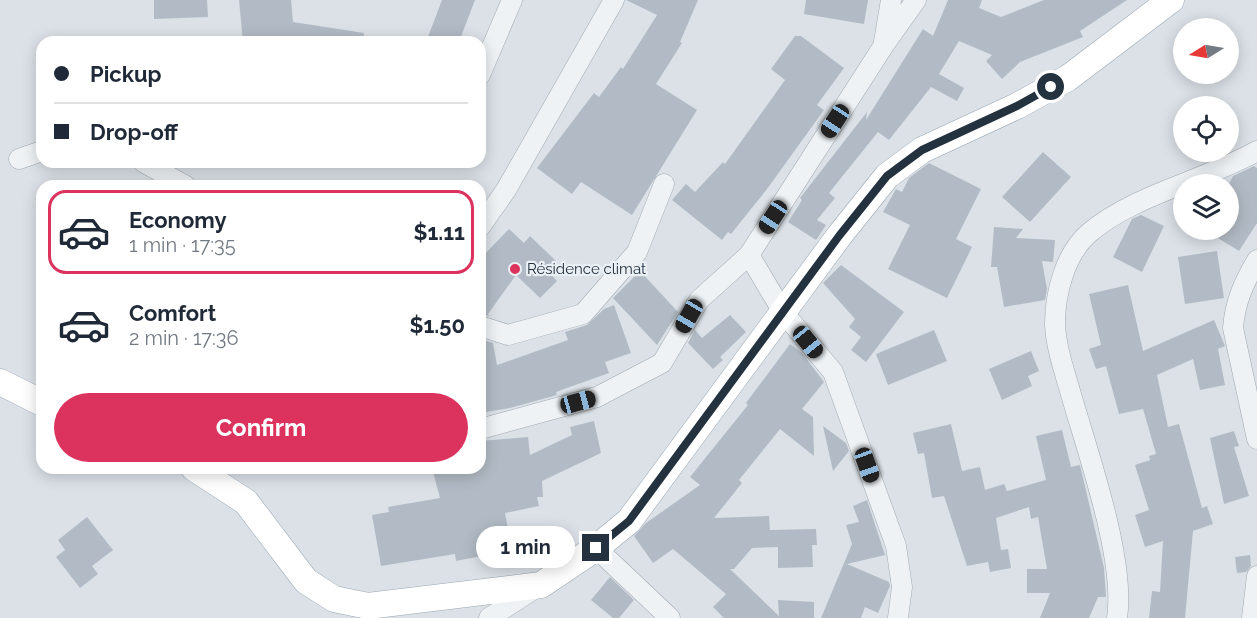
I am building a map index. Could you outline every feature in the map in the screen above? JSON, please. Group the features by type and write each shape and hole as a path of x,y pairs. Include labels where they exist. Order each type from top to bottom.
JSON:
{"main road":[{"path":"203,474 246,502 306,581 334,599 368,606 541,585 596,548 629,521 783,312 887,176 922,150 1017,106 1068,78 1171,0"},
{"path":"0,382 36,400"}],"street":[{"path":"486,61 512,0"},
{"path":"486,218 506,190 614,0"},
{"path":"884,45 891,0"},
{"path":"486,427 597,397 662,363 699,300 749,255 884,45 916,0"},
{"path":"1117,618 1118,579 1104,512 1059,354 1055,325 1058,292 1068,261 1087,234 1111,217 1257,151"},
{"path":"19,159 36,153"},
{"path":"153,168 175,180"},
{"path":"486,328 508,335 583,314 637,252 664,184"},
{"path":"486,198 506,190"},
{"path":"749,255 783,312 833,372 896,546 902,587 898,618"},
{"path":"1257,260 1234,309 1233,328 1257,439"},
{"path":"596,548 670,618"},
{"path":"1252,618 1257,576"},
{"path":"489,618 541,585"}],"building":[{"path":"154,0 207,0 208,17 154,19"},
{"path":"239,0 291,0 293,22 364,33 364,36 242,36"},
{"path":"442,0 475,0 461,36 428,36"},
{"path":"626,0 698,0 680,42 682,43 656,84 697,110 632,215 581,182 572,194 537,168 594,93 599,97 621,67 623,69 657,15"},
{"path":"806,0 868,0 864,24 804,14"},
{"path":"948,0 982,0 979,8 1001,17 1044,0 1127,0 1080,31 1083,37 1020,62 1002,79 986,61 992,55 959,41 939,74 964,88 957,101 931,87 889,140 878,132 829,193 835,198 817,220 826,225 816,240 788,222 802,200 800,198 867,112 866,120 923,29 933,36"},
{"path":"795,36 801,36 844,68 817,105 824,110 767,189 731,234 728,232 722,240 672,200 686,184 695,192 723,162 725,164 785,80 771,69"},
{"path":"1043,152 1071,177 1030,222 1002,197"},
{"path":"929,163 981,189 956,239 972,247 947,298 888,269 910,225 883,212 896,189 902,192 909,178"},
{"path":"1254,166 1257,168 1257,223 1239,251 1221,240 1239,240 1237,174"},
{"path":"1141,215 1164,226 1142,272 1113,257 1132,219"},
{"path":"994,227 1023,229 1016,238 1055,240 1053,262 1042,261 1047,289 1045,300 1004,307 997,267 991,267"},
{"path":"509,229 524,243 530,236 556,261 547,270 557,281 540,298 516,275 488,314 489,316 486,315 486,253"},
{"path":"1217,251 1224,298 1185,304 1178,257"},
{"path":"841,265 904,312 866,362 851,350 861,337 849,327 855,319 823,283"},
{"path":"640,271 678,312 657,345 613,298"},
{"path":"1128,285 1143,351 1214,320 1225,346 1218,349 1225,385 1200,390 1193,359 1157,375 1168,427 1179,424 1202,508 1207,506 1213,524 1193,531 1185,618 1149,618 1152,591 1160,592 1163,541 1145,547 1135,515 1149,510 1135,465 1150,460 1149,456 1156,454 1143,409 1119,414 1106,366 1096,369 1089,349 1101,345 1089,294"},
{"path":"614,305 631,353 605,362 609,373 556,392 557,395 486,412 486,341 493,343 497,365 568,340 565,332 587,325 604,309"},
{"path":"730,315 746,332 720,357 723,360 713,369 688,343 695,330 702,338"},
{"path":"934,330 947,361 888,385 876,354"},
{"path":"790,344 802,353 824,382 802,409 813,417 814,456 780,429 739,480 742,483 714,518 769,516 770,530 816,529 817,545 812,545 813,567 778,568 778,547 752,548 734,569 730,569 779,616 778,600 814,602 814,618 724,618 713,607 726,594 673,549 653,563 634,536 646,523 700,485 690,477 748,405 746,403"},
{"path":"1031,351 1039,371 1028,376 1032,386 1002,400 989,369"},
{"path":"594,421 601,453 542,481 543,497 537,497 539,506 505,513 512,550 456,561 455,554 381,566 372,515 389,512 388,507 440,498 434,474 486,474 486,440 528,437 530,455 572,435 570,427"},
{"path":"951,424 962,471 980,467 985,490 1004,484 1007,491 1046,480 1036,436 1062,430 1071,467 1080,465 1104,568 1106,597 1098,597 1089,618 1040,618 1050,593 1027,593 1027,569 1047,569 1038,517 1031,519 1029,507 996,518 1001,550 1008,549 1011,568 990,572 988,562 967,566 944,496 932,498 924,453 918,454 913,433"},
{"path":"823,426 846,443 849,451 833,471"},
{"path":"1234,431 1239,446 1234,447 1249,496 1224,504 1210,438"},
{"path":"867,500 885,555 847,564 889,582 890,586 878,613 865,607 861,618 821,618 852,544 846,525 859,522 853,506"},
{"path":"87,517 113,550 92,566 98,574 80,588 56,557 65,550 58,540"},
{"path":"1250,555 1251,566 1246,572 1237,573 1235,557"},
{"path":"610,577 634,600 619,618 613,618 591,600"}],"place":[{"name":"Résidence climat","path":"515,269"}],"route":[{"path":"596,548 629,521 839,236 887,176 922,150 1017,106 1051,87"}]}
